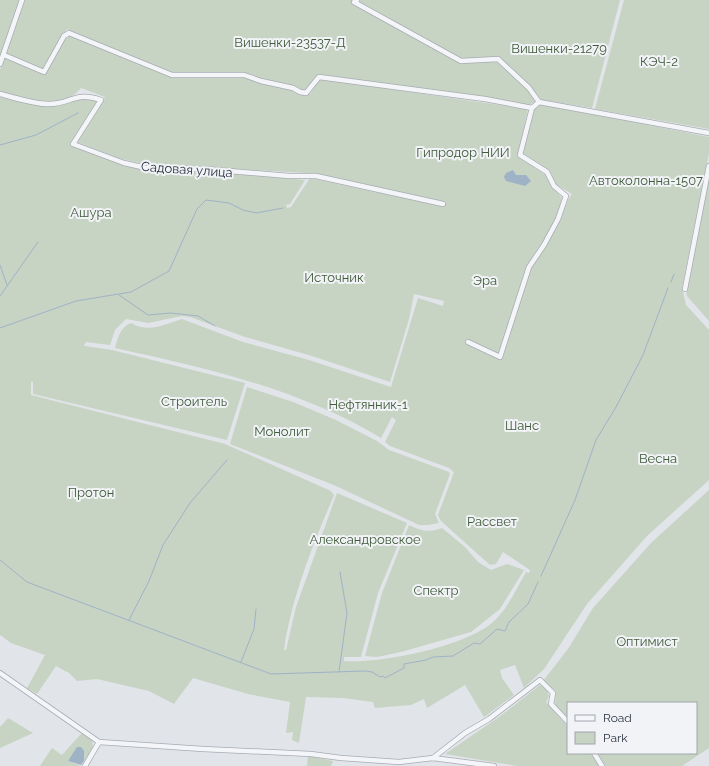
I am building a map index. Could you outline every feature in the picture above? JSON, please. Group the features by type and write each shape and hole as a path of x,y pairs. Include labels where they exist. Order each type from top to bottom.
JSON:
{"street":[{"path":"0,64 22,0"},
{"path":"357,0 354,2 461,61 498,59 529,88 539,102 709,132"},
{"path":"4,56 44,72 64,36 69,33 172,75 244,75 306,93 319,77 532,108"},
{"name":"Садовая улица","path":"0,94 43,104 52,104 78,96 89,96 101,100 74,144 124,163 146,168 205,169 308,176 334,180 443,204"},
{"path":"468,342 500,357 529,266 544,246 558,219 566,196 554,186 547,172 520,155 532,108 539,102"},
{"path":"685,289 709,166"},
{"path":"0,673 99,742 311,754 341,758 399,762 433,758 494,766"},
{"path":"433,758 465,733 489,719 540,680 552,693 551,704 567,721"},
{"path":"85,766 99,742"},
{"path":"595,754 602,766"}],"green space":[{"path":"0,0 20,0 0,60"},
{"name":"Вишенки-23537-Д","path":"25,0 354,0 353,4 461,63 496,61 527,88 535,102 527,106 318,74 306,90 300,91 263,80 254,75 241,73 172,74 122,54 67,29 43,70 6,54"},
{"name":"Вишенки-21279","path":"359,0 620,0 592,108 542,100 500,57 462,59 357,3"},
{"name":"КЭЧ-2","path":"624,0 709,0 709,129 595,109"},
{"path":"70,35 171,77 241,76 304,94 310,94 320,79 528,109 518,156 547,176 551,185 562,198 555,223 529,262 500,354 468,340 467,343 501,360 532,265 559,224 568,200 572,194 555,184 550,171 522,154 534,108 542,104 709,137 709,153 682,288 686,305 709,330 709,480 647,536 587,604 544,669 524,688 515,665 500,670 502,678 514,695 484,717 465,685 427,708 424,699 411,705 375,708 373,702 343,698 306,697 299,743 292,740 293,732 286,733 290,702 248,694 193,678 174,704 149,691 97,679 77,681 69,673 56,666 37,694 27,688 45,655 11,643 0,635 0,97 50,106 84,98 96,101 96,105 70,144 119,162 145,169 197,170 305,180 290,204 286,205 287,208 291,207 310,178 445,207 446,202 333,177 306,173 144,164 118,158 77,142 105,97 81,88 73,95 54,101 43,101 0,93 0,70 4,58 45,74 59,46","holes":["414,294 444,301 443,306 418,298 391,387 309,360 243,342 182,319 162,326 150,328 131,323 122,330 115,348 218,372 285,393 318,406 381,438 392,417 396,420 385,442 390,446 449,468 454,472 438,515 441,521 490,565 496,564 503,552 530,570 529,573 526,572 500,615 488,626 475,634 458,641 398,657 378,660 344,661 344,657 361,657 378,593 407,523 337,493 296,607 286,650 284,650 287,631 303,574 334,495 331,491 225,444 31,395 31,382 33,382 33,394 227,440 245,383 112,350 85,346 84,345 86,342 110,345 115,330 126,319 148,323 182,316 190,317 245,337 312,356 390,382 409,319"]},
{"path":"709,172 709,321 687,296 686,289"},
{"name":"Монолит","path":"247,387 293,402 336,420 377,441 389,450 449,472 450,474 435,514 439,523 419,525 336,486 230,444"},
{"name":"Оптимист","path":"709,490 709,748 682,766 605,766 598,754 697,754 697,702 567,702 567,718 555,704 556,691 543,681 568,649 593,608 651,543"},
{"name":"Спектр","path":"409,525 425,531 442,528 465,547 478,562 491,570 507,564 524,570 500,609 471,632 401,652 377,657 365,656 382,593"},
{"path":"540,685 546,688 549,696 546,702 567,726 567,754 592,754 600,766 517,766 445,754 499,717"},
{"path":"8,718 33,733 0,748 0,727"},
{"path":"81,734 84,734 92,740 93,748 84,761 84,751 76,751 68,761 81,766 40,766 52,748 62,755"},
{"path":"308,756 333,761 331,766 307,766"}],"water":[{"path":"513,170 516,175 526,175 531,181 525,186 506,181 504,177 506,173"},
{"path":"77,747 81,747 84,751 84,761 81,765 68,761"}],"waterway":[{"path":"0,145 36,135 78,113"},
{"path":"0,328 76,301 131,292 169,271 197,209 206,200 229,203 243,210 256,213 283,208"},
{"path":"0,296 38,242"},
{"path":"0,265 7,285"},
{"path":"671,282 674,274"},
{"path":"541,576 575,500 596,440 616,407 643,355 668,288"},
{"path":"119,295 148,315 171,313 198,316 215,326"},
{"path":"129,620 149,581 163,545 190,503 227,460"},
{"path":"0,560 27,582 271,674 365,671 372,672 385,678 404,668 404,664 426,660 433,657 453,656 474,643 480,644 497,629 505,631 509,622 528,604 538,582"},
{"path":"339,672 347,613 340,572"},
{"path":"241,662 254,629 256,609"}],"park label":[{"name":"Гипродор НИИ","path":"463,152"},
{"name":"Автоколонна-1507","path":"646,180"},
{"name":"Ашура","path":"91,212"},
{"name":"Источник","path":"334,277"},
{"name":"Эра","path":"485,280"},
{"name":"Строитель","path":"194,401"},
{"name":"Нефтянник-1","path":"368,404"},
{"name":"Шанс","path":"522,425"},
{"name":"Весна","path":"658,458"},
{"name":"Протон","path":"91,492"},
{"name":"Рассвет","path":"492,521"},
{"name":"Александровское","path":"365,539"}]}
